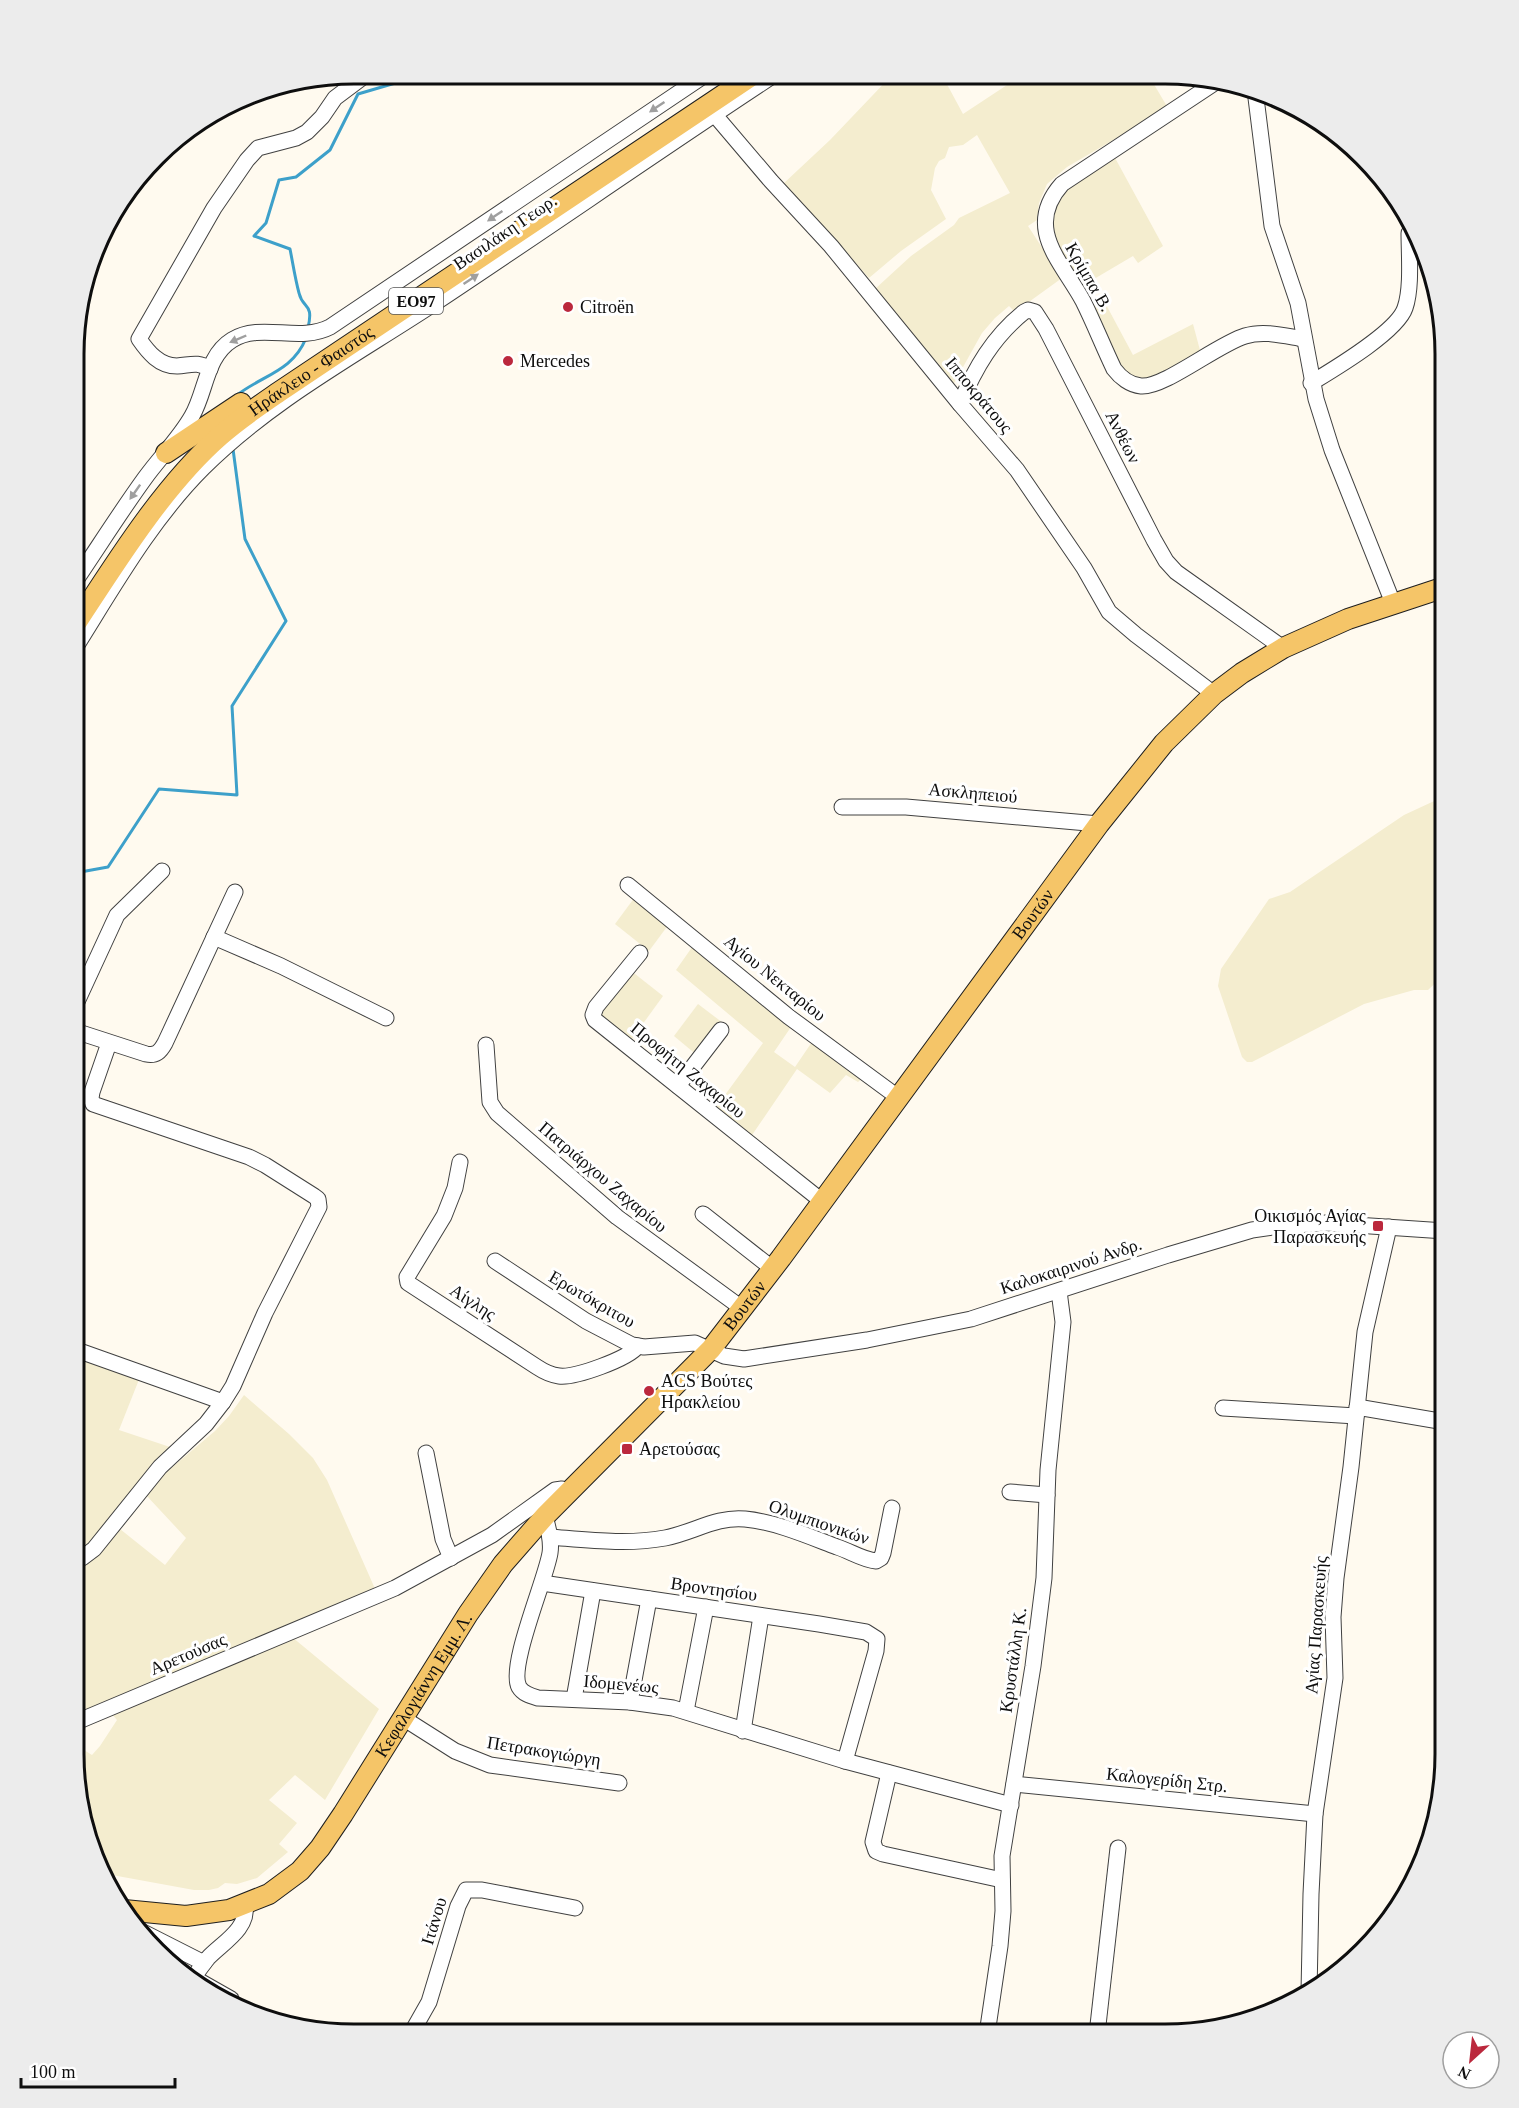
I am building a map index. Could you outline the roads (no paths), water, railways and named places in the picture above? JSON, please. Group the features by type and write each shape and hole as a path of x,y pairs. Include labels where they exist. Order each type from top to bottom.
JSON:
{"main road":[{"name":"Ηράκλειο - Φαιστός","path":"84,610 156,486 183,454 212,426 241,403 717,84"},
{"name":"Ηράκλειο - Φαιστός","path":"84,595 193,462 220,436 279,392 740,84"},
{"path":"403,310 435,303"},
{"path":"166,453 241,403"},
{"name":"Βουτών","path":"690,1373 743,1309 823,1202 1099,824 1180,725 1214,694 1242,673 1283,648 1332,625 1435,590"},
{"name":"Κεφαλογιάννη Εμμ. Λ.","path":"135,1911 186,1916 214,1913 245,1905 282,1885 300,1871 343,1814 490,1580 514,1549 690,1373"}],"street":[{"path":"210,369 201,364 175,366 167,364 153,357 139,339 214,208 246,160 258,148 296,138 307,132 322,117 335,98 354,84"},
{"name":"Βασιλάκη Γεωρ.","path":"114,560 146,476 166,453 194,413 210,369 220,351 240,336 257,333 295,335 325,329 692,84"},
{"name":"Βασιλάκη Γεωρ.","path":"114,560 227,445 286,400 435,303 760,84"},
{"name":"Κρίμπα Β.","path":"1209,88 1062,184 1052,198 1047,212 1048,241 1082,301 1114,369 1133,384 1142,386 1151,384 1247,335 1267,334 1304,339"},
{"path":"1256,100 1272,226 1298,303 1311,383 1329,440 1393,603"},
{"name":"Ιπποκράτους","path":"714,114 831,246 1017,470 1084,568 1109,612 1214,694"},
{"path":"1311,383 1379,337 1402,315 1407,296 1409,239"},
{"name":"Ανθέων","path":"960,404 972,375 993,344 1024,312 1028,310 1035,312 1046,329 1154,540 1170,566 1216,602 1283,648"},
{"path":"84,571 114,560"},
{"path":"84,573 114,560"},
{"path":"84,634 108,596 114,560"},
{"path":"108,596 114,560"},
{"name":"Ασκληπειού","path":"842,807 906,807 1099,824"},
{"path":"84,985 117,915 162,871"},
{"name":"Αγίου Νεκταρίου","path":"628,885 789,1017 899,1098"},
{"path":"84,1034 150,1055 160,1051 235,892"},
{"path":"214,937 281,966 386,1018"},
{"name":"Προφήτη Ζαχαρίου","path":"640,953 594,1011 594,1016 600,1025 823,1202"},
{"path":"678,1086 721,1030"},
{"path":"84,1556 94,1549 160,1467 206,1424 223,1402 270,1302 318,1211 319,1203 310,1192 259,1162 220,1146 93,1104 92,1092 109,1043"},
{"name":"Πατριάρχου Ζαχαρίου","path":"486,1045 490,1102 497,1113 617,1217 743,1309"},
{"name":"Αίγλης","path":"460,1162 452,1196 439,1225 407,1277 408,1283 537,1367 555,1376 565,1376 600,1367 625,1356 638,1346"},
{"path":"703,1214 773,1269"},
{"name":"Καλοκαιρινού Ανδρ.","path":"711,1349 724,1356 744,1359 827,1347 971,1319 1252,1230 1326,1223 1435,1230"},
{"name":"Αγίας Παρασκευής","path":"1309,1982 1315,1814 1335,1678 1335,1598 1365,1332 1389,1227"},
{"path":"1429,1229 1435,1234"},
{"name":"Ερωτόκριτου","path":"495,1262 605,1332 638,1346 695,1343 711,1349"},
{"name":"Κρυστάλλη Κ.","path":"988,2024 1003,1911 1002,1857 1042,1598 1047,1495 1062,1340 1063,1312 1059,1291"},
{"path":"84,1353 223,1402"},
{"path":"1223,1408 1357,1412 1435,1421"},
{"path":"426,1453 442,1539 451,1558"},
{"name":"Αρετούσας","path":"84,1719 367,1601 492,1535 555,1490 562,1489 569,1493"},
{"path":"1010,1492 1047,1495"},
{"name":"Ολυμπιονικών","path":"550,1537 606,1542 646,1540 676,1535 723,1520 743,1518 803,1534 876,1562 883,1553 892,1508"},
{"name":"Ιδομενέως","path":"545,1516 550,1537 550,1555 528,1625 517,1676 518,1685 528,1695 538,1698 630,1702 686,1711 743,1731 844,1761 1011,1805"},
{"name":"Βροντησίου","path":"542,1583 866,1632 877,1639 876,1651 844,1761"},
{"path":"574,1699 593,1591"},
{"path":"630,1702 649,1599"},
{"path":"686,1711 706,1607"},
{"path":"743,1731 761,1616"},
{"name":"Πετρακογιώργη","path":"403,1718 455,1751 484,1764 619,1783"},
{"path":"889,1773 873,1842 876,1851 1002,1880"},
{"name":"Καλογερίδη Στρ.","path":"1014,1784 1315,1814"},
{"path":"1098,2024 1118,1848"},
{"name":"Ιτάνου","path":"417,2024 429,2002 458,1906 466,1890 474,1888 575,1908"},
{"path":"197,1973 238,1929 244,1919 245,1905"},
{"path":"158,1940 204,1963"}],"waterway":[{"path":"308,328 310,314 299,293 290,249 254,236 266,223 279,180 296,177 330,150 358,94 392,84"},
{"path":"237,395 285,365 293,358 306,338"},
{"path":"84,871 108,867 159,789 237,795 232,706 286,621 245,539 233,449"}],"place":[{"name":"Citroën","path":"568,307"},
{"name":"Mercedes","path":"508,361"},
{"name":"Οικισμός Αγίας Παρασκευής","path":"1378,1226"},
{"name":"ACS Βούτες Ηρακλείου","path":"649,1391"},
{"name":"Αρετούσας","path":"627,1449"}]}
